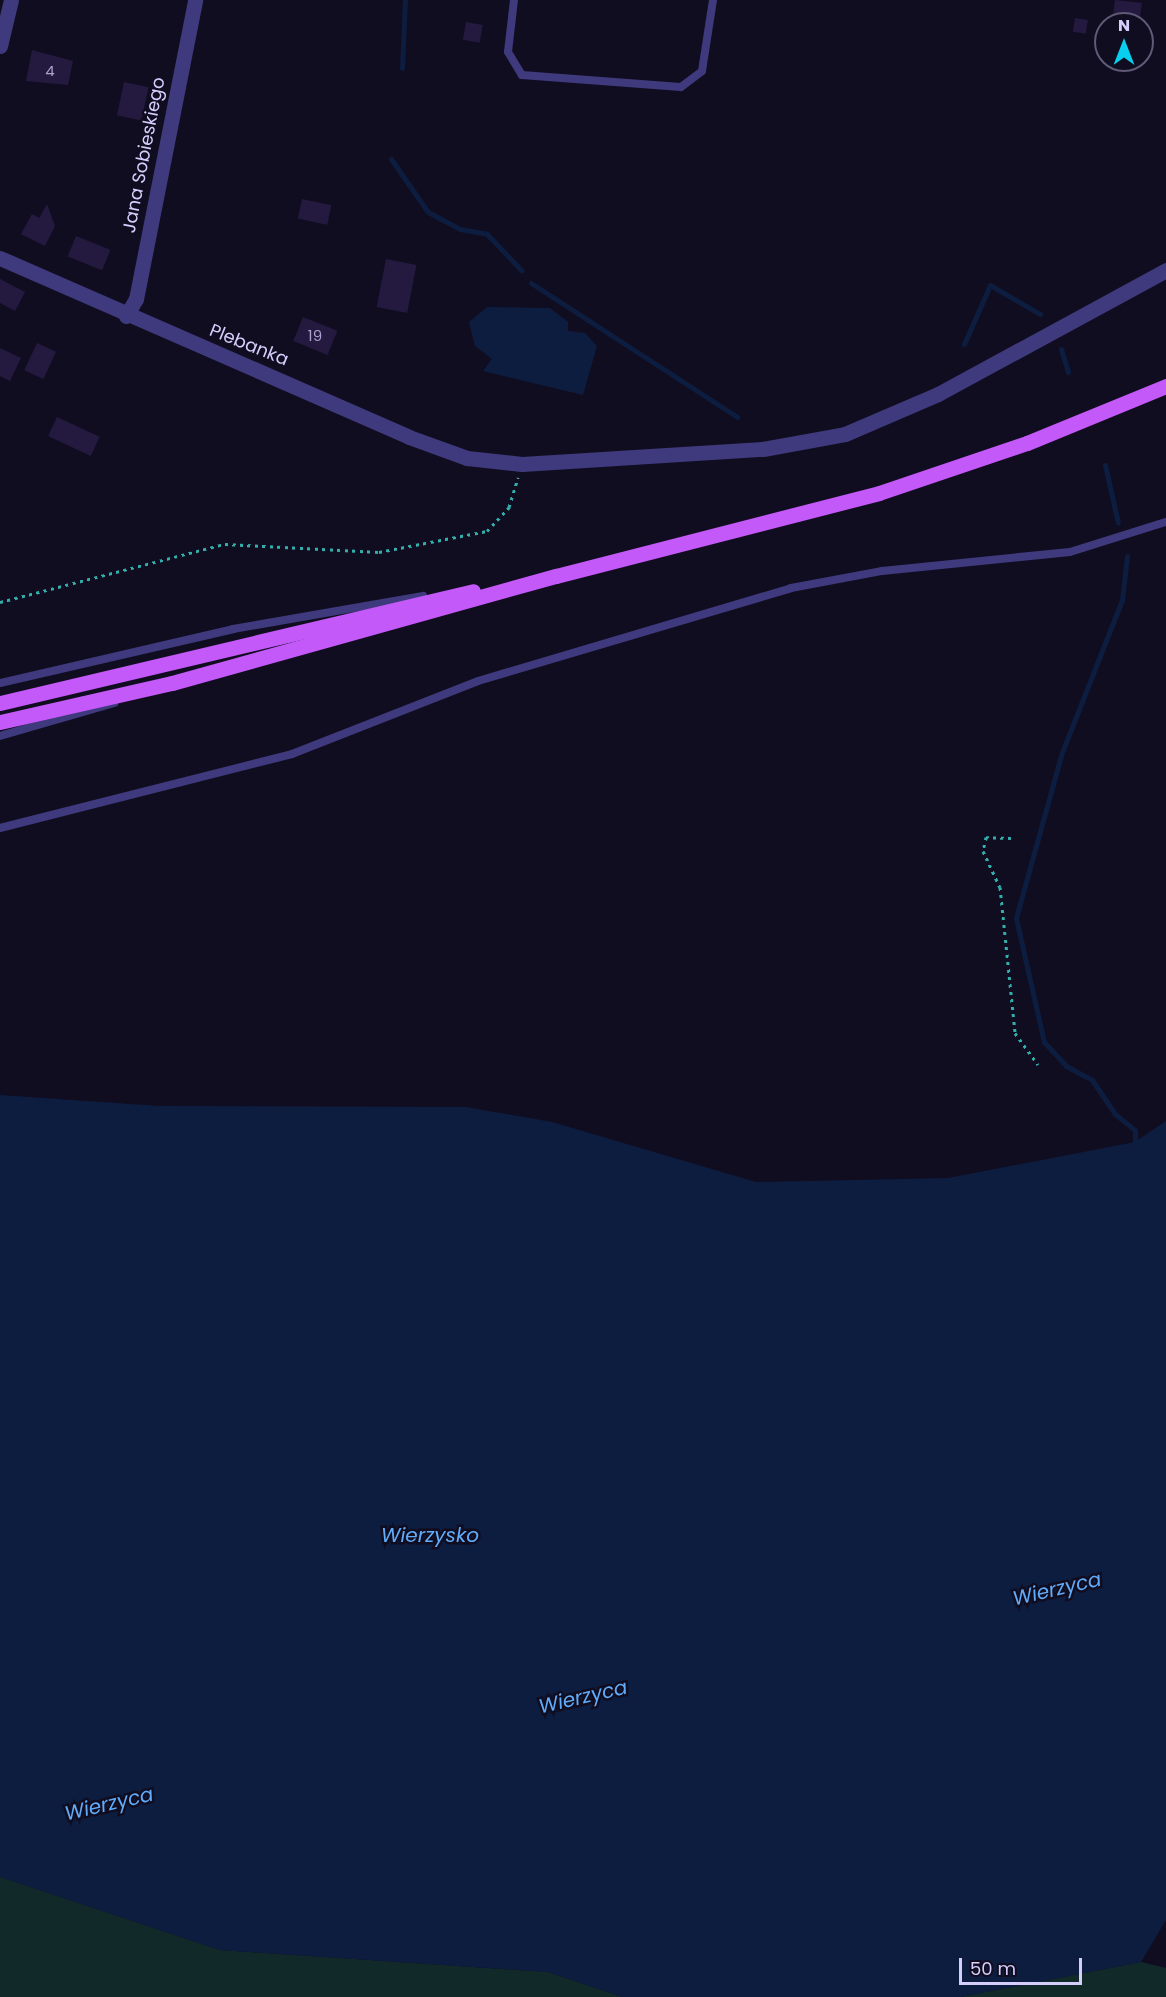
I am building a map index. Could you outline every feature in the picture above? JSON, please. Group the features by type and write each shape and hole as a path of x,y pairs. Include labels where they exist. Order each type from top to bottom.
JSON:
{"main road":[{"path":"0,722 172,683 556,576 879,493 1027,443 1166,386"},
{"path":"0,703 490,587 556,576"}],"street":[{"path":"0,46 10,0"},
{"name":"Jana Sobieskiego","path":"126,316 136,299 195,0"},
{"name":"Plebanka","path":"0,258 126,316 410,436 486,461 522,464 763,449 845,434 927,399 1166,270"}],"lane":[{"path":"514,0 508,52 522,75 681,87 702,71 713,0"},
{"path":"0,828 292,753 478,681 791,588 882,571 1070,552 1166,522"},
{"path":"0,683 233,629 490,587"},
{"path":"0,736 172,683"}],"path":[{"path":"0,602 225,544 379,552 487,531 508,507 522,464"},
{"path":"1011,838 986,837 983,851 1000,887 1015,1033 1038,1065"}],"green space":[{"path":"0,1877 220,1950 548,1972 623,1997 0,1997"},
{"path":"1141,1962 1166,1968 1166,1997 960,1997"}],"water":[{"path":"487,307 550,308 568,322 568,331 585,333 597,346 583,395 483,371 492,359 475,346 469,322"},
{"name":"Wierzysko","path":"0,1095 159,1106 466,1107 552,1122 756,1182 948,1178 1135,1142 1166,1121 1166,1920 1141,1962 960,1997 623,1997 548,1972 220,1950 0,1877"}],"building":[{"path":"1115,0 1142,3 1141,12 1113,12"},
{"path":"1075,18 1088,20 1086,34 1073,32"},
{"path":"466,22 483,25 480,43 463,40"},
{"path":"32,50 73,61 68,85 26,81"},
{"path":"124,82 148,87 141,120 117,115"},
{"path":"302,199 331,205 327,225 298,219"},
{"path":"47,204 55,226 45,246 21,234 32,214 39,218"},
{"path":"76,236 110,250 102,270 68,256"},
{"path":"386,259 416,265 407,313 377,307"},
{"path":"0,279 25,292 15,311 0,303"},
{"path":"303,317 337,331 328,355 293,341"},
{"path":"37,343 56,352 43,379 24,370"},
{"path":"0,348 21,358 10,381 0,376"},
{"path":"57,417 100,437 91,456 48,436"}],"waterway":[{"path":"402,68 405,0"},
{"path":"391,159 428,212 460,229 487,234 521,270"},
{"path":"531,283 737,417"},
{"path":"964,344 990,285 1040,314"},
{"path":"1061,349 1068,372"},
{"path":"1105,465 1118,523"},
{"path":"1127,556 1122,600 1062,752 1016,918 1044,1042 1066,1066 1092,1080 1115,1114 1135,1130 1135,1142"}],"water label":[{"name":"Wierzyca","path":"1057,1589"},
{"name":"Wierzyca","path":"583,1697"},
{"name":"Wierzyca","path":"109,1804"}]}
